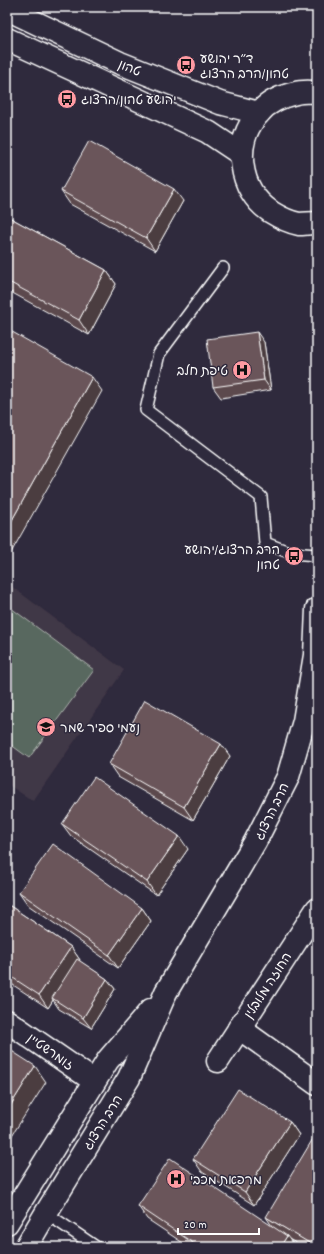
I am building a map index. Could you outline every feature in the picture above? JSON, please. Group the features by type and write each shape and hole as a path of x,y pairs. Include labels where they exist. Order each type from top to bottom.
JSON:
{"street":[{"name":"טהון","path":"7,9 120,63 220,104 259,113"},
{"name":"טהון","path":"7,39 208,132 241,154"},
{"path":"317,92 297,92 276,99 259,113 246,132 241,154 243,173 250,191 263,207 280,218 298,224 317,223"},
{"name":"הרב הרצוג","path":"26,1247 129,1078 166,992 255,842 288,777 304,721 315,655 317,609"},
{"name":"החוזה מלובלין","path":"218,1061 317,909"},
{"name":"הרב הרצוג","path":"7,1223 108,1060 166,992"},
{"name":"זומרשטיין","path":"7,1021 94,1081"},
{"path":"239,1028 317,1084"}],"lane":[{"path":"223,268 159,354 146,410 261,497 265,544 291,553 317,555"},
{"path":"46,1213 96,1247"}],"shaded area":[{"name":"נעמי ספיר שמר","path":"7,583 124,670 33,801 7,784"}],"green space":[{"path":"7,605 94,670 29,758 7,742"}],"building":[{"path":"89,141 174,189 146,238 61,191"},
{"path":"7,216 106,270 79,320 7,281"},
{"path":"7,329 92,377 7,529"},
{"name":"טיפת חלב","path":"257,332 264,380 213,387 207,339"},
{"path":"145,700 221,744 184,807 109,764"},
{"path":"94,777 179,836 147,882 62,824"},
{"path":"53,844 142,908 109,955 19,892"},
{"path":"7,904 71,947 39,995 7,974"},
{"path":"77,959 107,979 83,1018 52,998"},
{"path":"7,1048 35,1066 7,1111"},
{"path":"238,1089 290,1122 245,1192 193,1159"},
{"path":"317,1132 317,1247 316,1247 266,1217"},
{"path":"170,1158 287,1236 280,1247 199,1247 138,1206"}],"place":[{"name":"ד״ר יהושע טהון/הרב הרצוג","path":"186,65"},
{"name":"יהושע טהון/הרצוג","path":"67,99"},
{"name":"טיפת חלב","path":"242,370"},
{"name":"הרב הרצוג/יהושע טהון","path":"294,556"},
{"name":"נעמי ספיר שמר","path":"46,727"},
{"name":"מרפאת מכבי","path":"176,1179"}]}
